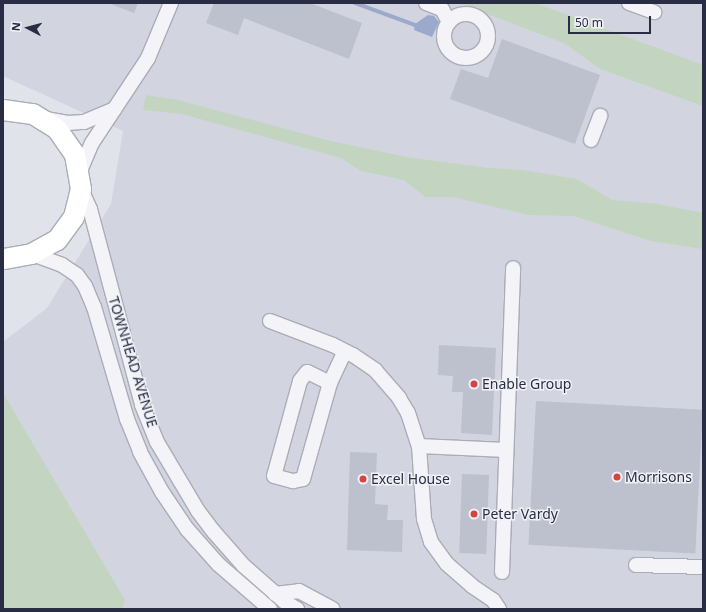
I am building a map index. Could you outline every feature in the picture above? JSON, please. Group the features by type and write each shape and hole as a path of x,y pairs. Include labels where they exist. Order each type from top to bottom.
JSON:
{"highway":[{"path":"3,110 21,111 43,119 67,141 80,180 76,210 66,229 51,244 13,260"}],"street":[{"path":"80,180 92,143 148,58 171,3"},
{"path":"426,3 442,9 449,22"},
{"path":"628,3 654,12"},
{"path":"43,119 68,123 84,122 114,109"},
{"path":"591,140 600,116"},
{"name":"TOWNHEAD AVENUE","path":"80,180 90,209 142,405 157,442 198,511 244,566 275,594 297,609"},
{"name":"TOWNHEAD AVENUE","path":"13,260 62,265 77,275 85,286 94,307 127,419 140,452 162,492 187,529 218,564 270,609"},
{"path":"502,572 513,268"},
{"path":"270,321 339,348 375,370 399,398 408,413 419,446 424,519 431,542 447,564 472,586 493,600 499,609"},
{"path":"330,383 307,372 300,381 274,476 293,481 303,479 330,383 339,348"},
{"path":"419,446 506,450"},
{"path":"636,565 703,567"},
{"path":"275,594 299,590 332,609"}],"shaded area":[{"path":"3,3 703,3 703,609 3,609 3,342 47,308 111,204 123,131 3,76"}],"green space":[{"path":"458,3 535,3 703,65 703,106 600,69 564,43"},
{"path":"146,95 178,100 327,140 406,157 488,168 522,170 577,179 612,200 658,204 703,213 703,249 651,241 574,216 529,215 453,197 425,197 404,180 361,171 341,158 182,114 143,110"},
{"path":"3,393 125,600 122,609 3,609"}],"water":[{"path":"428,15 434,16 439,22 432,37 414,30 415,24"}],"building":[{"path":"108,3 138,3 134,13"},
{"path":"214,3 310,3 362,23 349,59 244,18 238,35 206,23"},
{"path":"502,39 600,75 575,144 450,99 461,69 488,78"},
{"name":"Enable Group","path":"439,345 496,348 492,435 461,433 463,392 452,392 453,376 438,375"},
{"name":"Morrisons","path":"536,401 703,410 695,554 528,545"},
{"name":"Excel House","path":"350,452 377,453 375,504 388,505 387,520 403,520 402,552 347,550"},
{"name":"Peter Vardy","path":"462,474 489,475 486,554 459,553"}],"waterway":[{"path":"355,3 418,26"}],"place":[{"name":"Enable Group","path":"474,384"},
{"name":"Morrisons","path":"617,477"},
{"name":"Excel House","path":"363,479"},
{"name":"Peter Vardy","path":"474,514"}]}
